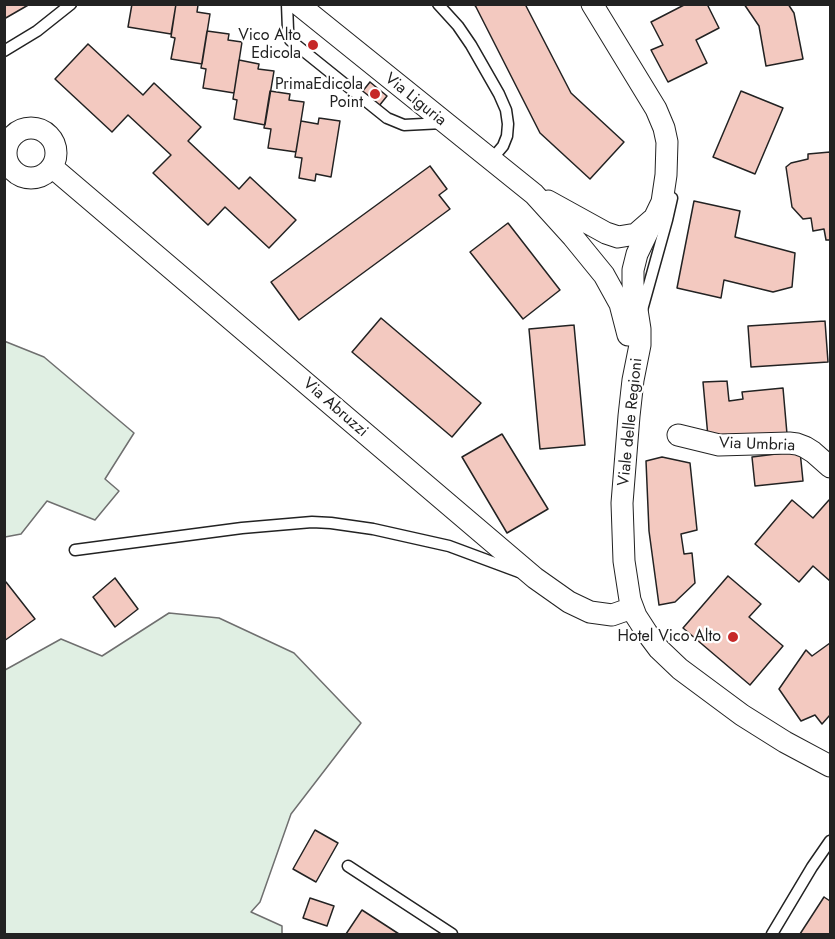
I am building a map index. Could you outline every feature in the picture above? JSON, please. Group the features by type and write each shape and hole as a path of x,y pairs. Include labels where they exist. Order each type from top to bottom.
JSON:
{"street":[{"name":"Via Liguria","path":"298,4 534,194 606,233 618,237 636,234 654,218"},
{"name":"Viale delle Regioni","path":"592,4 660,118 667,138 663,198 634,265 633,284 639,319 640,345 633,380 622,503 628,593 633,608 647,633 659,649 685,673 752,721 785,742 831,766"},
{"name":"Via Abruzzi","path":"52,167 535,578 569,602 590,612 612,615 633,608"},
{"name":"Via Liguria","path":"534,194 590,257 613,290 623,312 627,329 633,380"},
{"name":"Via Umbria","path":"678,435 719,445 797,444 813,452 831,467"}],"lane":[{"path":"4,51 37,31 71,4"},
{"path":"286,4 291,40 381,114 394,122 404,124 444,123"},
{"path":"438,4 471,45 506,110 507,136 503,146 491,160"},
{"path":"639,319 672,199 673,184 667,154"},
{"path":"75,550 251,527 312,522 331,523 373,529 449,546 535,578"},
{"path":"772,934 812,867 831,841"},
{"path":"348,866 452,934"}],"green space":[{"path":"4,341 44,357 134,433 105,479 119,491 95,520 47,501 21,534 5,537"},
{"path":"169,613 219,618 294,653 361,723 291,814 260,902 251,912 282,926 282,934 5,934 5,670 61,639 102,656"}],"building":[{"path":"4,4 30,4 4,19"},
{"path":"132,4 176,4 171,34 128,27"},
{"path":"176,4 198,5 197,12 210,14 202,64 171,59 175,38 171,37"},
{"path":"474,4 525,4 571,93 624,142 590,179 540,133"},
{"path":"686,4 707,4 719,28 696,40 707,63 668,82 651,50 663,45 651,22"},
{"path":"744,4 788,4 794,13 803,59 766,66 759,26"},
{"path":"207,31 229,34 228,40 242,42 234,93 203,88 206,69 201,68"},
{"path":"88,44 143,95 154,83 201,127 188,141 239,189 250,177 296,220 269,248 225,207 208,225 153,173 171,155 128,115 112,132 55,79"},
{"path":"239,60 259,64 258,69 274,71 265,125 234,119 237,100 233,99"},
{"name":"PrimaEdicola Point","path":"370,82 387,96 379,106 362,92"},
{"path":"270,91 290,94 289,100 304,102 296,152 268,148 271,129 264,128"},
{"path":"741,91 783,108 755,174 713,157"},
{"path":"319,118 340,121 331,177 316,174 315,181 299,178 302,158 295,157 301,121 318,124"},
{"path":"830,152 830,240 826,240 824,229 813,231 811,218 803,219 792,207 786,167 791,163 808,159 808,154"},
{"path":"430,166 447,189 439,195 450,209 299,320 271,282"},
{"path":"694,201 740,211 735,237 795,253 792,287 773,292 724,280 721,298 677,288"},
{"path":"508,223 560,290 523,319 470,252"},
{"path":"381,318 481,403 452,437 352,352"},
{"path":"825,321 828,362 751,367 748,326"},
{"path":"574,325 585,445 540,449 529,329"},
{"path":"727,381 729,401 743,399 742,392 783,388 787,434 708,437 703,382"},
{"path":"502,434 548,509 507,533 462,457"},
{"path":"800,451 803,481 755,486 752,457"},
{"path":"662,457 690,463 697,530 681,534 684,554 692,553 695,583 675,602 659,605 649,531 646,461"},
{"path":"792,500 813,518 830,501 830,581 813,566 799,582 755,544"},
{"name":"Hotel Vico Alto","path":"728,576 761,604 749,617 783,646 750,685 683,628"},
{"path":"115,578 138,609 115,627 93,597"},
{"path":"6,582 35,619 4,641 4,583"},
{"path":"830,643 830,715 822,724 815,715 801,721 779,689 806,650 812,656"},
{"path":"315,830 338,843 316,882 293,869"},
{"path":"824,897 830,901 830,934 800,934"},
{"path":"310,898 334,906 327,926 303,918"},
{"path":"362,910 399,934 346,934"}],"place":[{"name":"Vico Alto Edicola","path":"313,45"},
{"name":"PrimaEdicola Point","path":"375,94"},
{"name":"Hotel Vico Alto","path":"733,637"}]}
